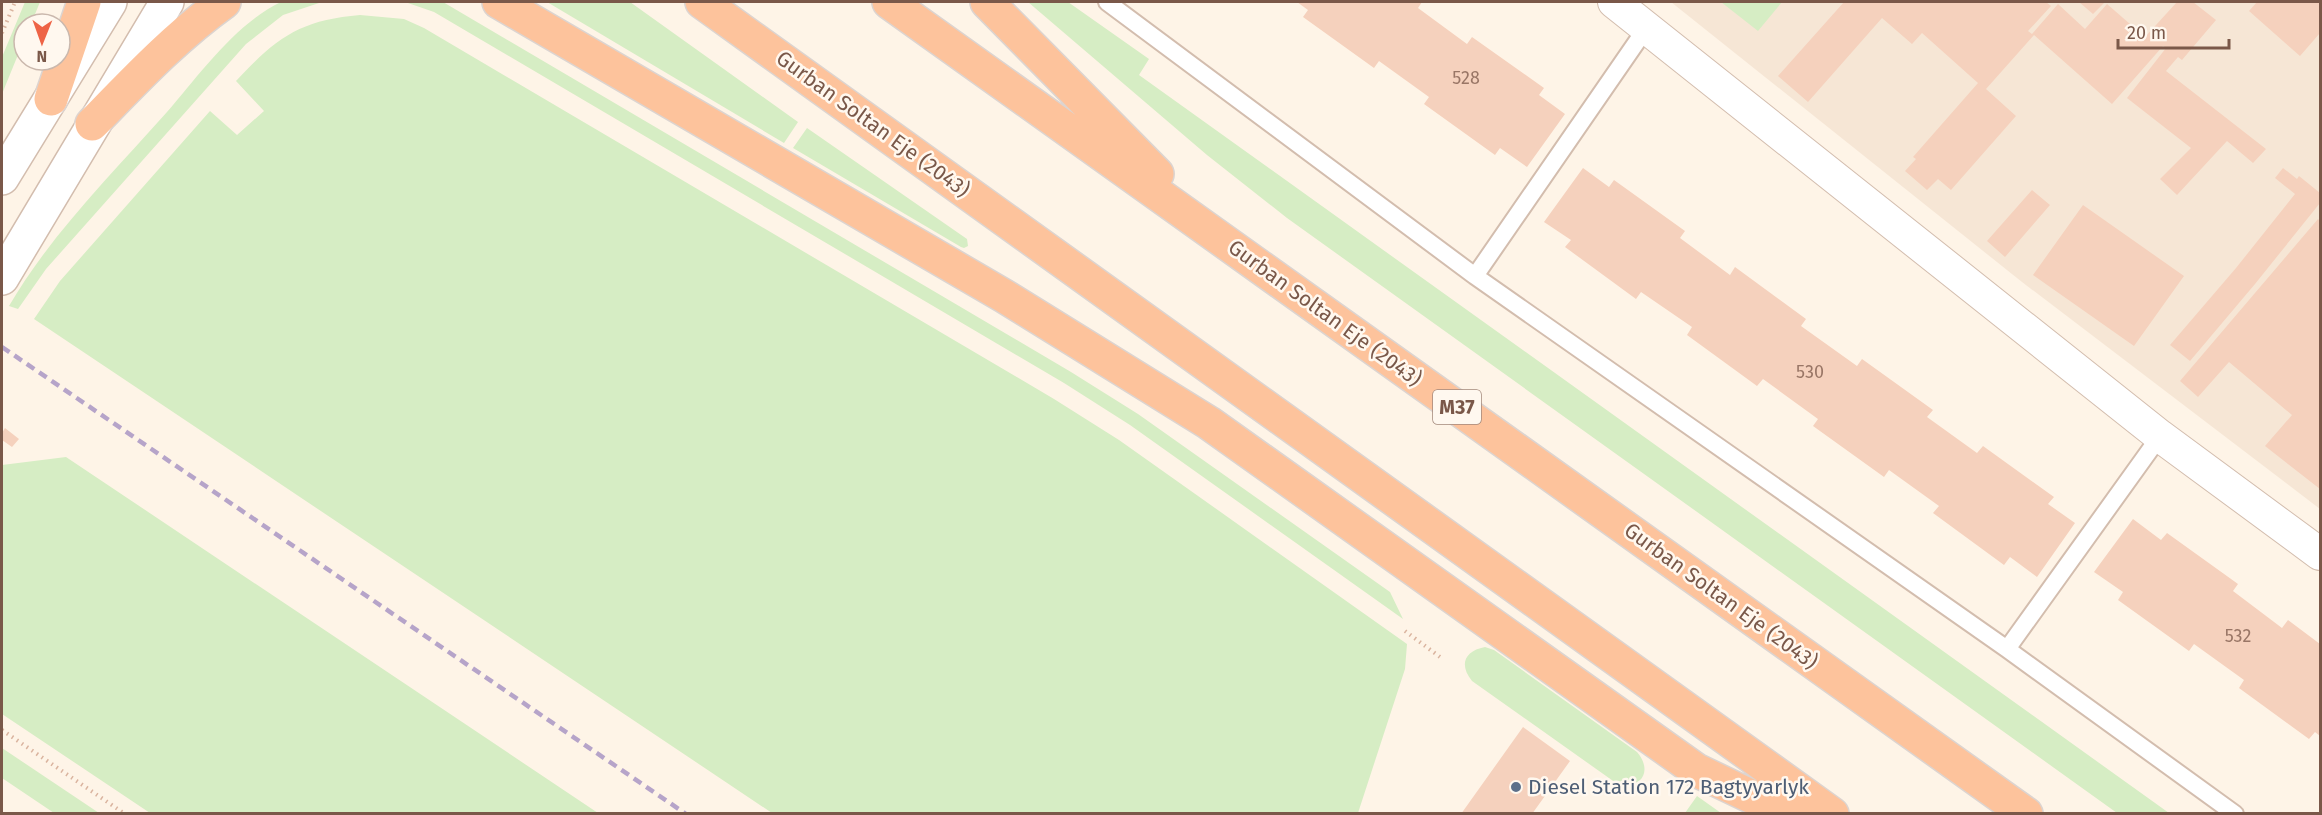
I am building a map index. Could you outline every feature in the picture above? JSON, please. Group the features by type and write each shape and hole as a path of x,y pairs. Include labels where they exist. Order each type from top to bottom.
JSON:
{"highway":[{"path":"51,99 84,2"},
{"path":"92,124 163,51 197,21 224,2"},
{"path":"499,2 1004,296 1209,423 1695,770 1788,813"},
{"name":"Gurban Soltan Eje (2043)","path":"702,2 1832,813"},
{"name":"Gurban Soltan Eje (2043)","path":"889,2 2026,813"},
{"path":"987,2 1222,239"},
{"path":"1112,295 1443,590"}],"street":[{"path":"2,178 110,2"},
{"path":"2,278 167,2"},
{"path":"1614,2 2160,436 2320,554"}],"lane":[{"path":"1107,2 1475,276 2007,649 2235,813"},
{"path":"1475,276 1647,27"},
{"path":"2007,649 2160,436"}],"path":[{"path":"2,33 15,2"},
{"path":"1405,632 1440,657"},
{"path":"2,730 125,813"}],"shaded area":[{"path":"1671,2 2320,2 2320,509 2022,282"}],"green space":[{"path":"25,2 40,2 36,12 21,12"},
{"path":"281,2 322,2 283,15 246,44 46,269 18,309 9,306 63,229 205,66 249,23 264,11"},
{"path":"405,2 443,2 1071,372 1138,414 1390,592 1403,619 1130,425 1064,383 434,12"},
{"path":"547,2 630,2 798,122 784,143"},
{"path":"1028,2 1068,2 1149,59 1139,75 2169,813 2117,813 1287,218 1207,155"},
{"path":"1721,2 1782,2 1758,31"},
{"path":"360,15 404,19 424,28 1054,399 1119,440 1407,644 1405,669 1358,813 772,813 34,319 60,281 210,111 237,135 264,111 236,81 250,66 277,43 305,27 321,21"},
{"path":"12,33 12,69 2,94 2,57"},
{"path":"807,128 967,239 968,246 961,247 793,148"},
{"path":"66,457 598,813 150,813 2,714 2,465"},
{"path":"1485,647 1494,650 1637,752 1644,766 1642,778 1632,784 1616,783 1472,681 1466,670 1466,660 1472,652"},
{"path":"2,748 99,813 54,813 2,778"},
{"path":"1697,796 1721,813 1685,813"}],"building":[{"path":"1297,2 1422,2 1418,8 1467,44 1472,37 1544,88 1539,95 1565,114 1527,167 1500,148 1495,155 1424,104 1429,97 1379,61 1374,68 1303,17 1308,10"},
{"path":"1844,2 2046,2 2051,6 2028,31 2032,34 2058,4 2085,29 2107,4 2145,37 2177,2 2193,2 2216,20 2182,60 2178,57 2166,71 2266,149 2253,163 2227,141 2177,195 2160,179 2191,148 2127,98 2166,48 2163,46 2112,104 2034,35 1986,89 2016,116 1951,190 1938,179 1927,190 1905,171 1916,159 1913,157 1978,83 1922,33 1912,44 1882,18 1808,102 1778,76"},
{"path":"2079,2 2105,2 2093,14"},
{"path":"2257,2 2320,2 2320,33 2300,56 2249,11"},
{"path":"1583,168 1609,187 1614,180 1685,231 1680,238 1730,275 1735,267 1806,319 1801,326 1857,366 1862,359 1933,410 1927,417 1977,453 1983,446 2054,497 2048,504 2075,523 2037,577 2010,557 2004,565 1933,513 1939,506 1889,470 1884,477 1813,426 1818,419 1763,379 1757,386 1687,335 1692,327 1641,292 1636,299 1565,247 1571,240 1544,222"},
{"path":"2283,168 2297,179 2299,176 2320,193 2320,203 2190,361 2170,345 2295,194 2275,178"},
{"path":"2032,190 2050,205 2005,257 1987,241"},
{"path":"2083,205 2184,276 2134,346 2033,275"},
{"path":"2318,219 2320,221 2320,489 2265,446 2292,415 2229,362 2198,397 2180,381"},
{"path":"5,428 19,439 12,447 2,440"},
{"path":"2133,519 2161,540 2167,533 2238,584 2233,591 2282,628 2288,620 2320,644 2320,736 2315,732 2309,739 2239,688 2244,680 2194,644 2189,651 2118,600 2123,592 2094,572"},
{"name":"Diesel Station 172 Bagtyyarlyk","path":"1523,727 1570,761 1532,814 1461,814"}],"railway":[{"path":"2,347 686,814"}],"place":[{"name":"Diesel Station 172 Bagtyyarlyk","path":"1516,787"}]}
